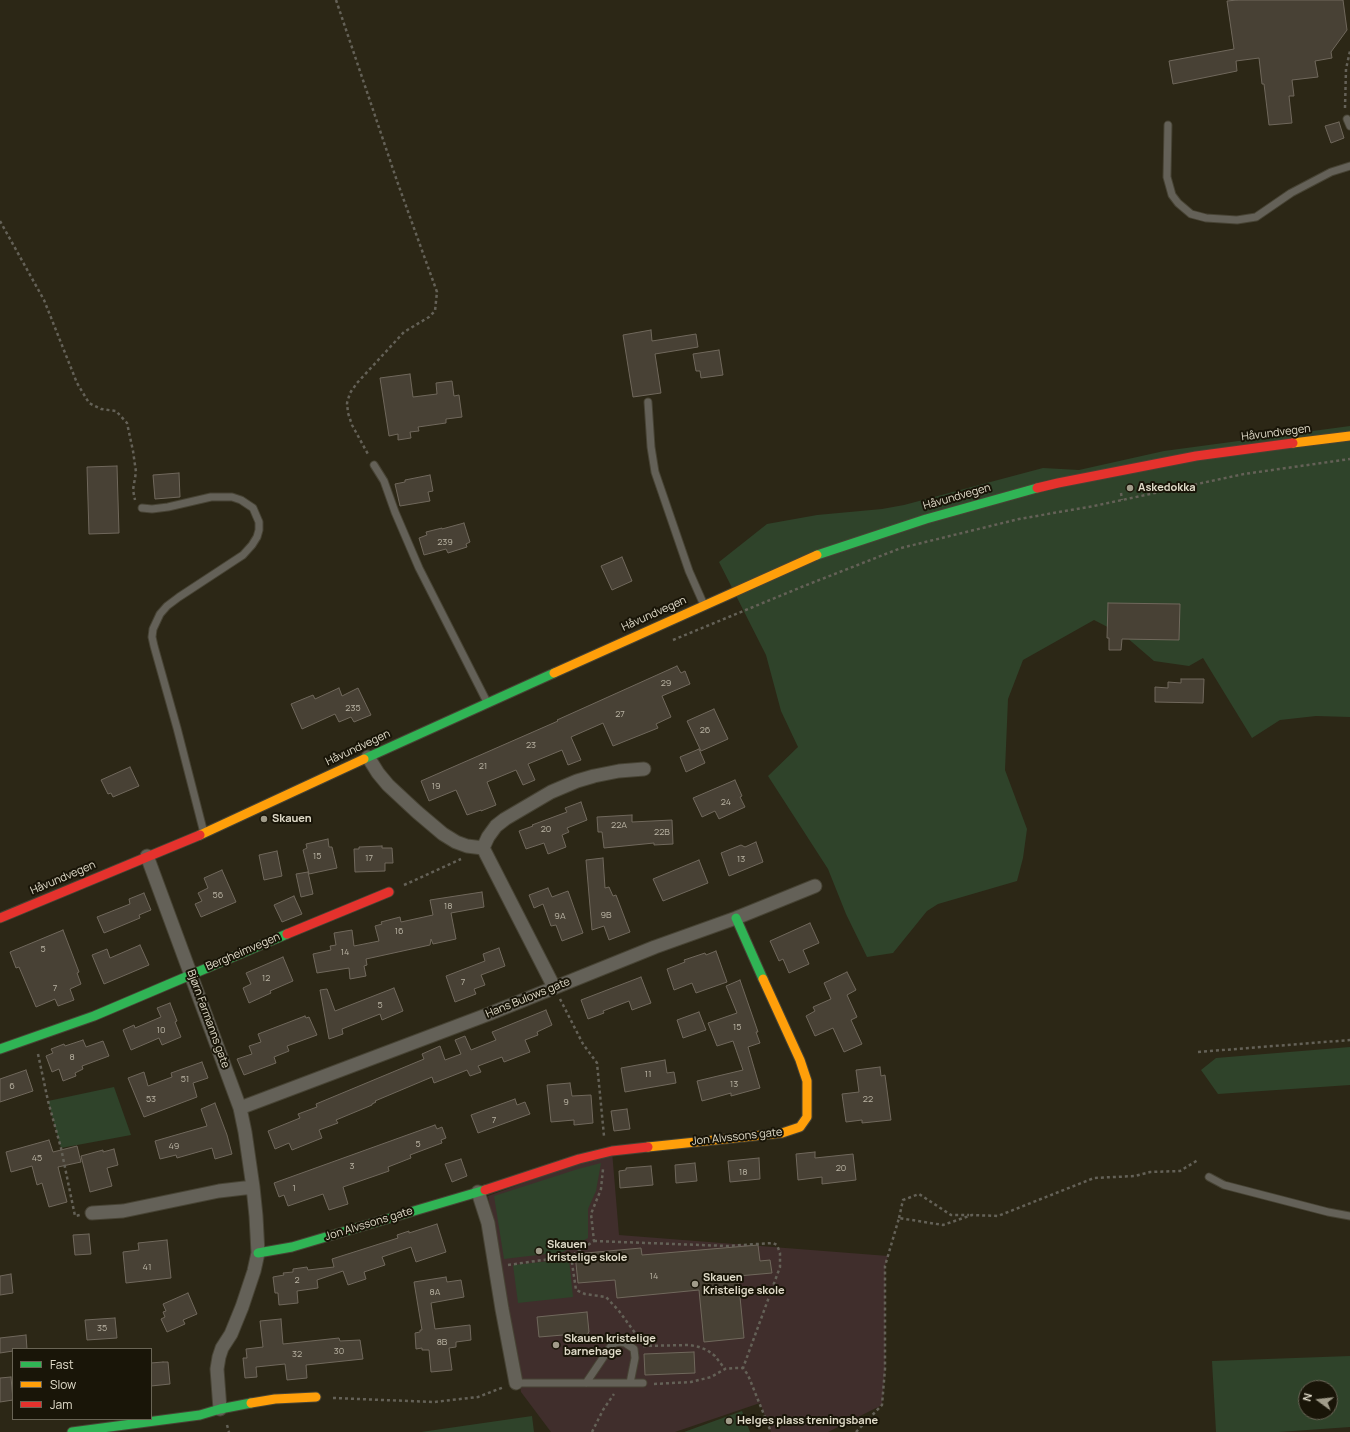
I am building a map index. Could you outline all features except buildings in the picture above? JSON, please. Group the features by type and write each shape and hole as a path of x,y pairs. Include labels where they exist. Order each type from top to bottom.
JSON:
{"street":[{"name":"Håvundvegen","path":"0,918 204,833 368,757 813,556 926,519 998,498 1065,481 1196,456 1350,436"},
{"path":"368,757 388,785 443,834 456,842 467,846 483,848"},
{"path":"483,848 488,837 496,826 505,819 551,792 577,781 594,776 618,771 644,769"},
{"path":"483,848 554,987"},
{"name":"Bjørn Farmanns gate","path":"147,856 240,1108 253,1187 258,1253 254,1271 242,1307 231,1334 222,1348 219,1358 217,1369 220,1409"},
{"name":"Hans Bulows gate","path":"240,1108 489,1014 655,947 736,918 815,886"},
{"name":"Bergheimvegen","path":"0,1049 94,1016 389,892"},
{"name":"Jon Alvssons gate","path":"258,1253 292,1247 478,1192 579,1159 612,1151 782,1133 800,1128 806,1117 808,1099 807,1081 800,1060 736,918"},
{"path":"92,1213 123,1211 219,1191 253,1187"},
{"path":"478,1192 488,1223 516,1383"},
{"path":"72,1432 193,1416 220,1409 275,1399 316,1397"}],"lane":[{"path":"1168,126 1167,177 1172,195 1178,203 1191,214 1206,218 1237,220 1256,217 1291,193 1331,172 1350,166"},
{"path":"648,402 650,440 655,472 689,571 704,605"},
{"path":"374,465 384,481 394,512 419,568 487,703"},
{"path":"142,508 152,509 168,507 211,497 232,497 241,500 253,508 259,522 257,537 243,555 178,597 167,606 160,614 153,629 152,637 154,646 204,833"},
{"path":"1210,1177 1224,1185 1328,1212 1350,1216"},
{"path":"586,1383 611,1346 615,1343 625,1343 634,1349 635,1358 630,1383"},
{"path":"516,1383 643,1383"}],"path":[{"path":"336,0 394,174 437,292 435,311 404,332 356,383 350,393 347,403 348,413 352,425 374,465"},
{"path":"1349,122 1345,109 1346,69 1350,51"},
{"path":"0,220 44,300 77,384 89,403 101,409 116,411 127,423 136,472 133,490 136,502 142,508"},
{"path":"874,558 901,548 1019,519 1122,500 1244,474 1350,459"},
{"path":"1121,493 1122,500"},
{"path":"389,892 462,858"},
{"path":"34,1037 48,1101 61,1148 75,1216 92,1213"},
{"path":"1198,1052 1350,1040"},
{"path":"856,1432 882,1405 886,1369 885,1266 903,1200 919,1194 951,1215 998,1216 1094,1178 1135,1176 1150,1172 1180,1171 1198,1160"},
{"path":"899,1218 943,1225 972,1215"},
{"path":"594,1241 727,1246 773,1243 777,1245 780,1253 780,1267 743,1368"},
{"path":"571,1256 576,1290 585,1294 601,1296 610,1301 644,1346"},
{"path":"630,1346 690,1345 699,1347 707,1350 715,1356 725,1369"},
{"path":"643,1383 660,1384 690,1382 711,1377 725,1369 743,1368"},
{"path":"743,1368 748,1375 771,1432"},
{"path":"316,1397 434,1402 478,1397 516,1383"},
{"path":"592,1432 603,1410 621,1384"}],"shaded area":[{"name":"Skauen Kristelige skole","path":"612,1151 619,1235 888,1256 885,1266 885,1369 882,1405 828,1432 771,1432 760,1403 675,1432 551,1432 521,1392 508,1304 488,1196"}],"green space":[{"path":"1350,426 1350,717 1316,716 1280,720 1252,738 1203,658 1189,666 1154,661 1125,636 1094,620 1023,660 1008,699 1005,770 1027,829 1023,858 1017,881 938,904 927,911 893,953 867,957 846,914 828,869 768,776 798,747 781,711 766,655 719,562 767,524 817,515 882,509 904,505 1043,468 1079,470 1164,451"},
{"path":"1350,1047 1350,1085 1218,1094 1201,1070 1216,1058"},
{"path":"114,1087 131,1135 61,1148 48,1101"},
{"path":"601,1163 596,1191 588,1209 588,1238 563,1252 504,1259 494,1196"},
{"path":"569,1259 573,1297 518,1303 513,1265"},
{"path":"1350,1356 1350,1427 1279,1432 1216,1432 1212,1361"},
{"name":"Helges plass treningsbane","path":"742,1411 750,1432 684,1432"},
{"path":"532,1416 534,1432 421,1432"}],"traffic: fast":[{"path":"817,555 926,519 1037,488"},
{"path":"364,759 554,673"},
{"path":"736,918 763,979"},
{"path":"0,1049 94,1016 287,934"},
{"path":"258,1253 292,1247 485,1190"},
{"path":"72,1432 200,1415 220,1409 251,1403"}],"traffic: slow":[{"path":"1293,443 1350,436"},
{"path":"554,673 817,555"},
{"path":"200,835 364,759"},
{"path":"648,1147 782,1133 800,1127 807,1117 807,1081 800,1060 763,979"},
{"path":"251,1403 275,1399 316,1397"}],"traffic: jam":[{"path":"1037,488 1196,456 1293,443"},
{"path":"0,918 200,835"},
{"path":"287,934 389,892"},
{"path":"485,1190 579,1159 612,1151 648,1147"}],"place":[{"name":"Askedokka","path":"1130,488"},
{"name":"Skauen","path":"264,819"},
{"name":"Skauen kristelige skole","path":"539,1251"},
{"name":"Skauen Kristelige skole","path":"695,1284"},
{"name":"Skauen kristelige barnehage","path":"556,1345"},
{"name":"Helges plass treningsbane","path":"729,1421"}]}
